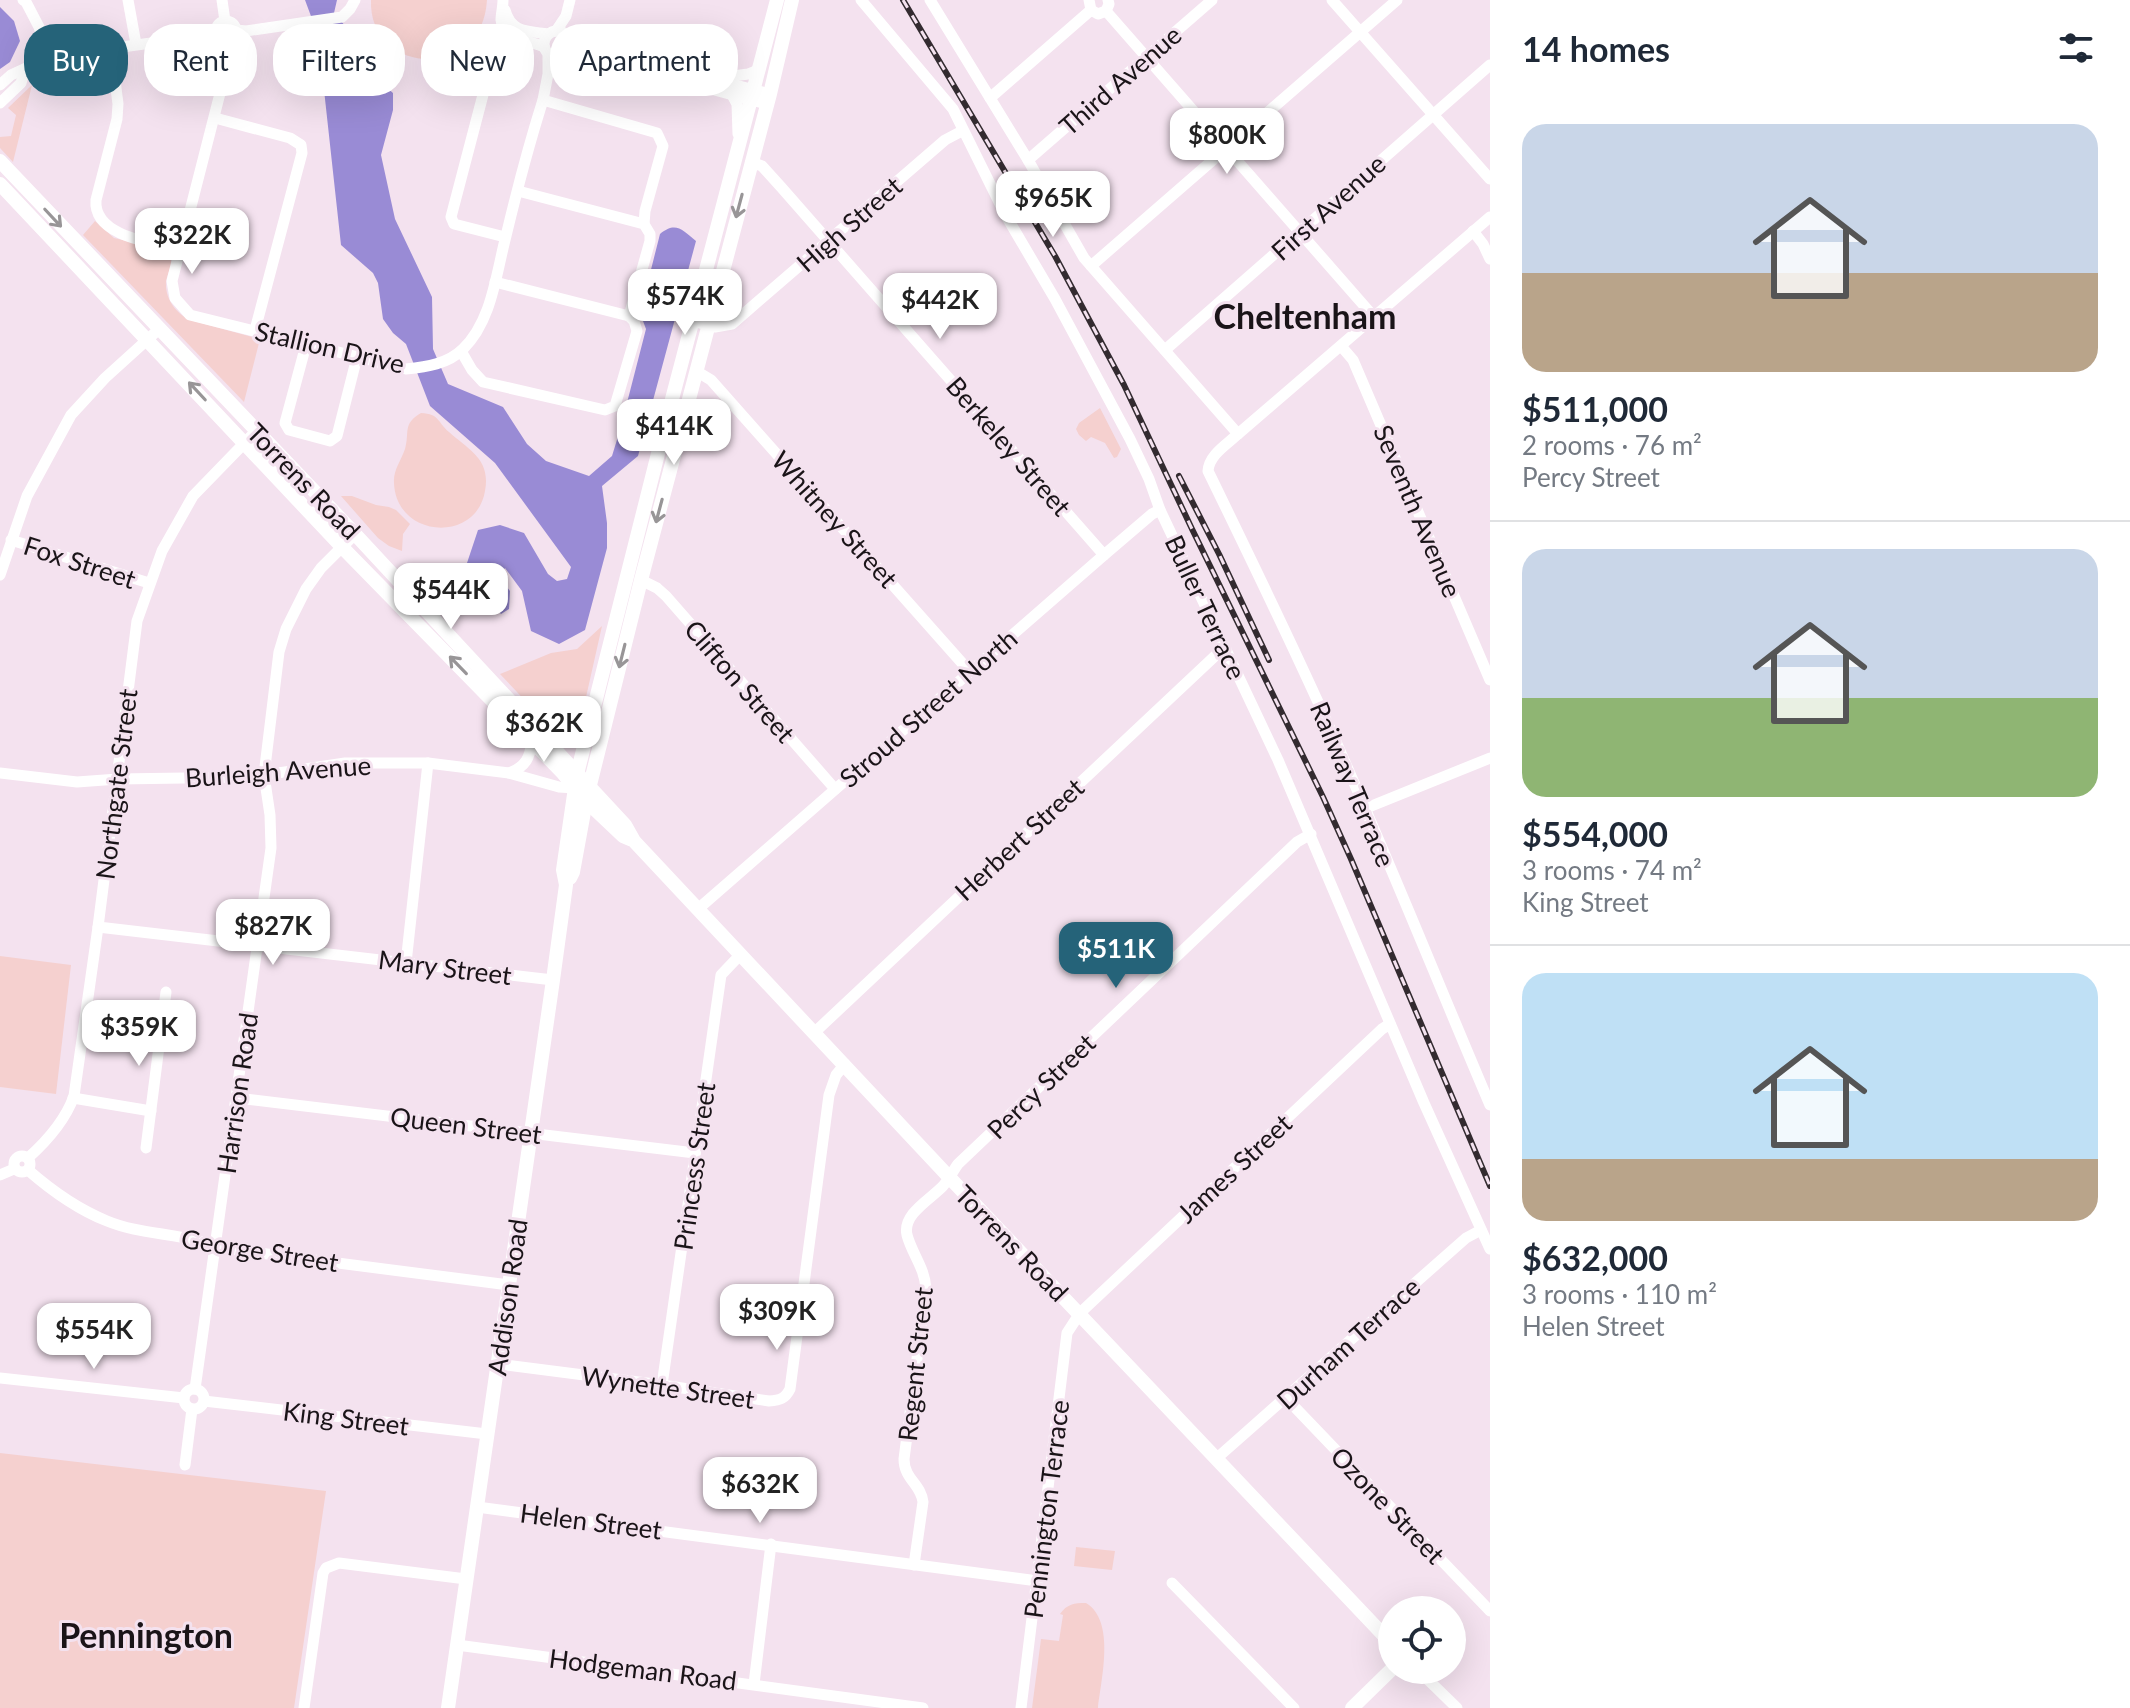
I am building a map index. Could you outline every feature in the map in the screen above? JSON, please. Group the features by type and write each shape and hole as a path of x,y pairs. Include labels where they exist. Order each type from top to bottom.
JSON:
{"main road":[{"name":"Addison Road","path":"448,1708 553,980 566,885 563,870 576,781 777,0"},
{"name":"Addison Road","path":"566,885 573,872 588,794 641,580 792,0"},
{"name":"Torrens Road","path":"0,161 245,443 342,547 532,741 625,825 634,841 1378,1629"},
{"name":"Torrens Road","path":"0,184 153,335 256,431 552,747 576,781"},
{"path":"404,609 403,599 412,595"},
{"path":"552,747 586,741"},
{"path":"1352,1708 1378,1683"}],"street":[{"path":"23,0 37,24"},
{"path":"128,0 136,44"},
{"path":"222,0 225,21"},
{"path":"257,30 342,17 355,0"},
{"path":"563,24 570,0"},
{"name":"Buller Terrace","path":"861,0 953,109 1005,214 1055,299 1130,439 1311,834 1390,1024 1490,1249"},
{"path":"930,0 1084,258 1238,434 1490,217"},
{"name":"Third Avenue","path":"1028,160 1212,0"},
{"path":"1332,0 1490,179"},
{"path":"1091,266 1397,0"},
{"path":"503,3 512,25 550,34"},
{"path":"503,3 501,24 506,33 550,50"},
{"path":"990,98 1090,5 1098,14 1107,6 1146,57 1374,317"},
{"path":"219,24 225,21 233,24"},
{"path":"128,45 144,43"},
{"name":"First Avenue","path":"1165,350 1490,65"},
{"name":"Stallion Drive","path":"220,96 172,281 175,298 181,307 190,315 406,369 428,367 461,351 474,337 484,318 550,67"},
{"path":"0,85 11,75 24,69"},
{"path":"738,75 758,70"},
{"path":"0,103 21,83 24,72"},
{"path":"738,89 768,99"},
{"path":"738,93 752,94"},
{"path":"117,96 117,119 96,211 105,224 118,233 180,249"},
{"path":"483,96 451,217 454,224 505,237"},
{"path":"733,96 737,104 738,146"},
{"path":"543,100 647,128 657,133 663,146 645,211 644,224 650,241 629,316"},
{"path":"215,118 290,138 301,145 302,153 255,330"},
{"name":"High Street","path":"708,326 732,324 945,140 962,131"},
{"name":"Berkeley Street","path":"751,162 762,166 1104,555"},
{"path":"518,191 644,224"},
{"path":"1473,231 1490,259"},
{"path":"461,351 483,382 605,410 615,406 637,331 634,321 629,316 495,282"},
{"path":"692,321 708,326"},
{"path":"0,575 27,496 71,415 90,393 153,335"},
{"path":"306,345 285,423 289,430 330,441 337,436 357,357"},
{"name":"Seventh Avenue","path":"1341,346 1353,360 1490,680"},
{"name":"Whitney Street","path":"696,371 711,380 970,672"},
{"name":"Northgate Street","path":"28,1164 58,1125 73,1098 118,779 133,638 149,583 162,551 193,496 256,431"},
{"name":"Railway Terrace","path":"1238,434 1213,457 1208,471 1324,716 1490,1105"},
{"name":"Stroud Street North","path":"698,909 1104,555 1160,510"},
{"name":"Harrison Road","path":"195,1389 271,848 264,775 279,652 286,629 306,589 321,568 355,534"},
{"name":"Fox Street","path":"11,540 149,583"},
{"name":"Clifton Street","path":"641,580 666,596 835,789"},
{"name":"Herbert Street","path":"815,1032 1226,649"},
{"path":"509,773 525,765 532,741"},
{"path":"1364,809 1490,758"},
{"name":"Burleigh Avenue","path":"0,773 77,782 251,777 345,763 428,763 509,773 559,787 576,781"},
{"path":"406,963 428,763"},
{"name":"Percy Street","path":"949,1177 958,1164 1274,863 1311,834"},
{"name":"Mary Street","path":"98,927 553,980"},
{"name":"Princess Street","path":"662,1385 721,975 741,954"},
{"path":"146,1148 166,992"},
{"name":"James Street","path":"1080,1313 1370,1039 1390,1024"},
{"name":"Wynette Street","path":"498,1364 769,1401 786,1397 790,1389 829,1095 836,1075 845,1064"},
{"path":"73,1098 151,1111"},
{"name":"Queen Street","path":"237,1098 695,1153"},
{"path":"0,1175 14,1169 19,1172 28,1164"},
{"name":"George Street","path":"28,1164 61,1197 109,1222 149,1233 198,1240 215,1246 509,1285"},
{"name":"Regent Street","path":"914,1565 923,1502 922,1494 906,1474 904,1459 926,1277 907,1234 907,1225 911,1216 949,1177"},
{"name":"Durham Terrace","path":"1217,1458 1466,1238 1481,1230"},
{"name":"Pennington Terrace","path":"1021,1708 1067,1333 1080,1313"},
{"path":"0,1378 184,1398"},
{"path":"195,1389 202,1393 204,1401 198,1409 192,1409 186,1405 184,1398 188,1391 195,1389"},
{"name":"Ozone Street","path":"1286,1398 1490,1611"},
{"name":"King Street","path":"204,1401 487,1434"},
{"path":"185,1465 192,1409"},
{"name":"Helen Street","path":"477,1507 1038,1581"},
{"path":"754,1684 771,1544"},
{"path":"304,1708 326,1568 339,1563 466,1579"},
{"path":"1172,1583 1294,1708"},
{"name":"Hodgeman Road","path":"457,1645 923,1708"},
{"path":"1432,1684 1457,1708"}],"shaded area":[{"path":"305,0 337,0 334,13 344,24 314,24"},
{"path":"371,0 487,0 481,24 421,24 421,58 405,55 405,24 375,24"},
{"path":"0,7 14,21 20,41 10,62 0,69"},
{"path":"24,93 24,96 29,96 13,162 0,148 0,137 11,136 16,115 8,108"},
{"path":"325,96 393,96 393,110 381,155 395,219 432,297 433,349 448,384 503,407 527,444 546,461 589,476 612,456 620,430 646,329 640,313 660,234 675,228 696,241 638,456 602,486 607,548 585,630 559,644 531,631 522,591 505,568 499,577 510,591 509,609 501,614 486,598 467,563 478,530 500,525 524,533 548,574 557,581 567,579 571,567 495,463 430,406 406,344 383,319 378,283 373,273 341,245"},
{"path":"95,221 114,238 166,250 171,262 166,282 167,294 172,305 185,317 260,339 244,402 83,235"},
{"path":"1100,408 1121,449 1114,458 1105,443 1091,437 1086,441 1076,429 1079,423"},
{"path":"421,413 438,419 477,456 485,471 485,491 479,508 467,520 453,526 437,528 421,524 408,515 398,501 395,474 405,449 409,425"},
{"path":"341,496 352,496 396,510 410,524 403,534 402,551 378,538"},
{"path":"602,626 582,715 574,730 559,733 500,674 551,653 577,649"},
{"path":"0,956 71,965 56,1094 0,1087"},
{"path":"0,1453 326,1491 294,1708 0,1708"},
{"path":"1076,1547 1115,1551 1112,1570 1074,1566"},
{"path":"1086,1603 1101,1623 1104,1637 1098,1708 1032,1708 1041,1639 1059,1641 1063,1615 1060,1614 1071,1605"}],"railway":[{"path":"903,0 1055,256 1124,385 1323,797 1490,1186"},
{"path":"1179,476 1269,660"}],"district":[{"name":"Cheltenham","path":"1305,315"},
{"name":"Pennington","path":"146,1634"}]}
